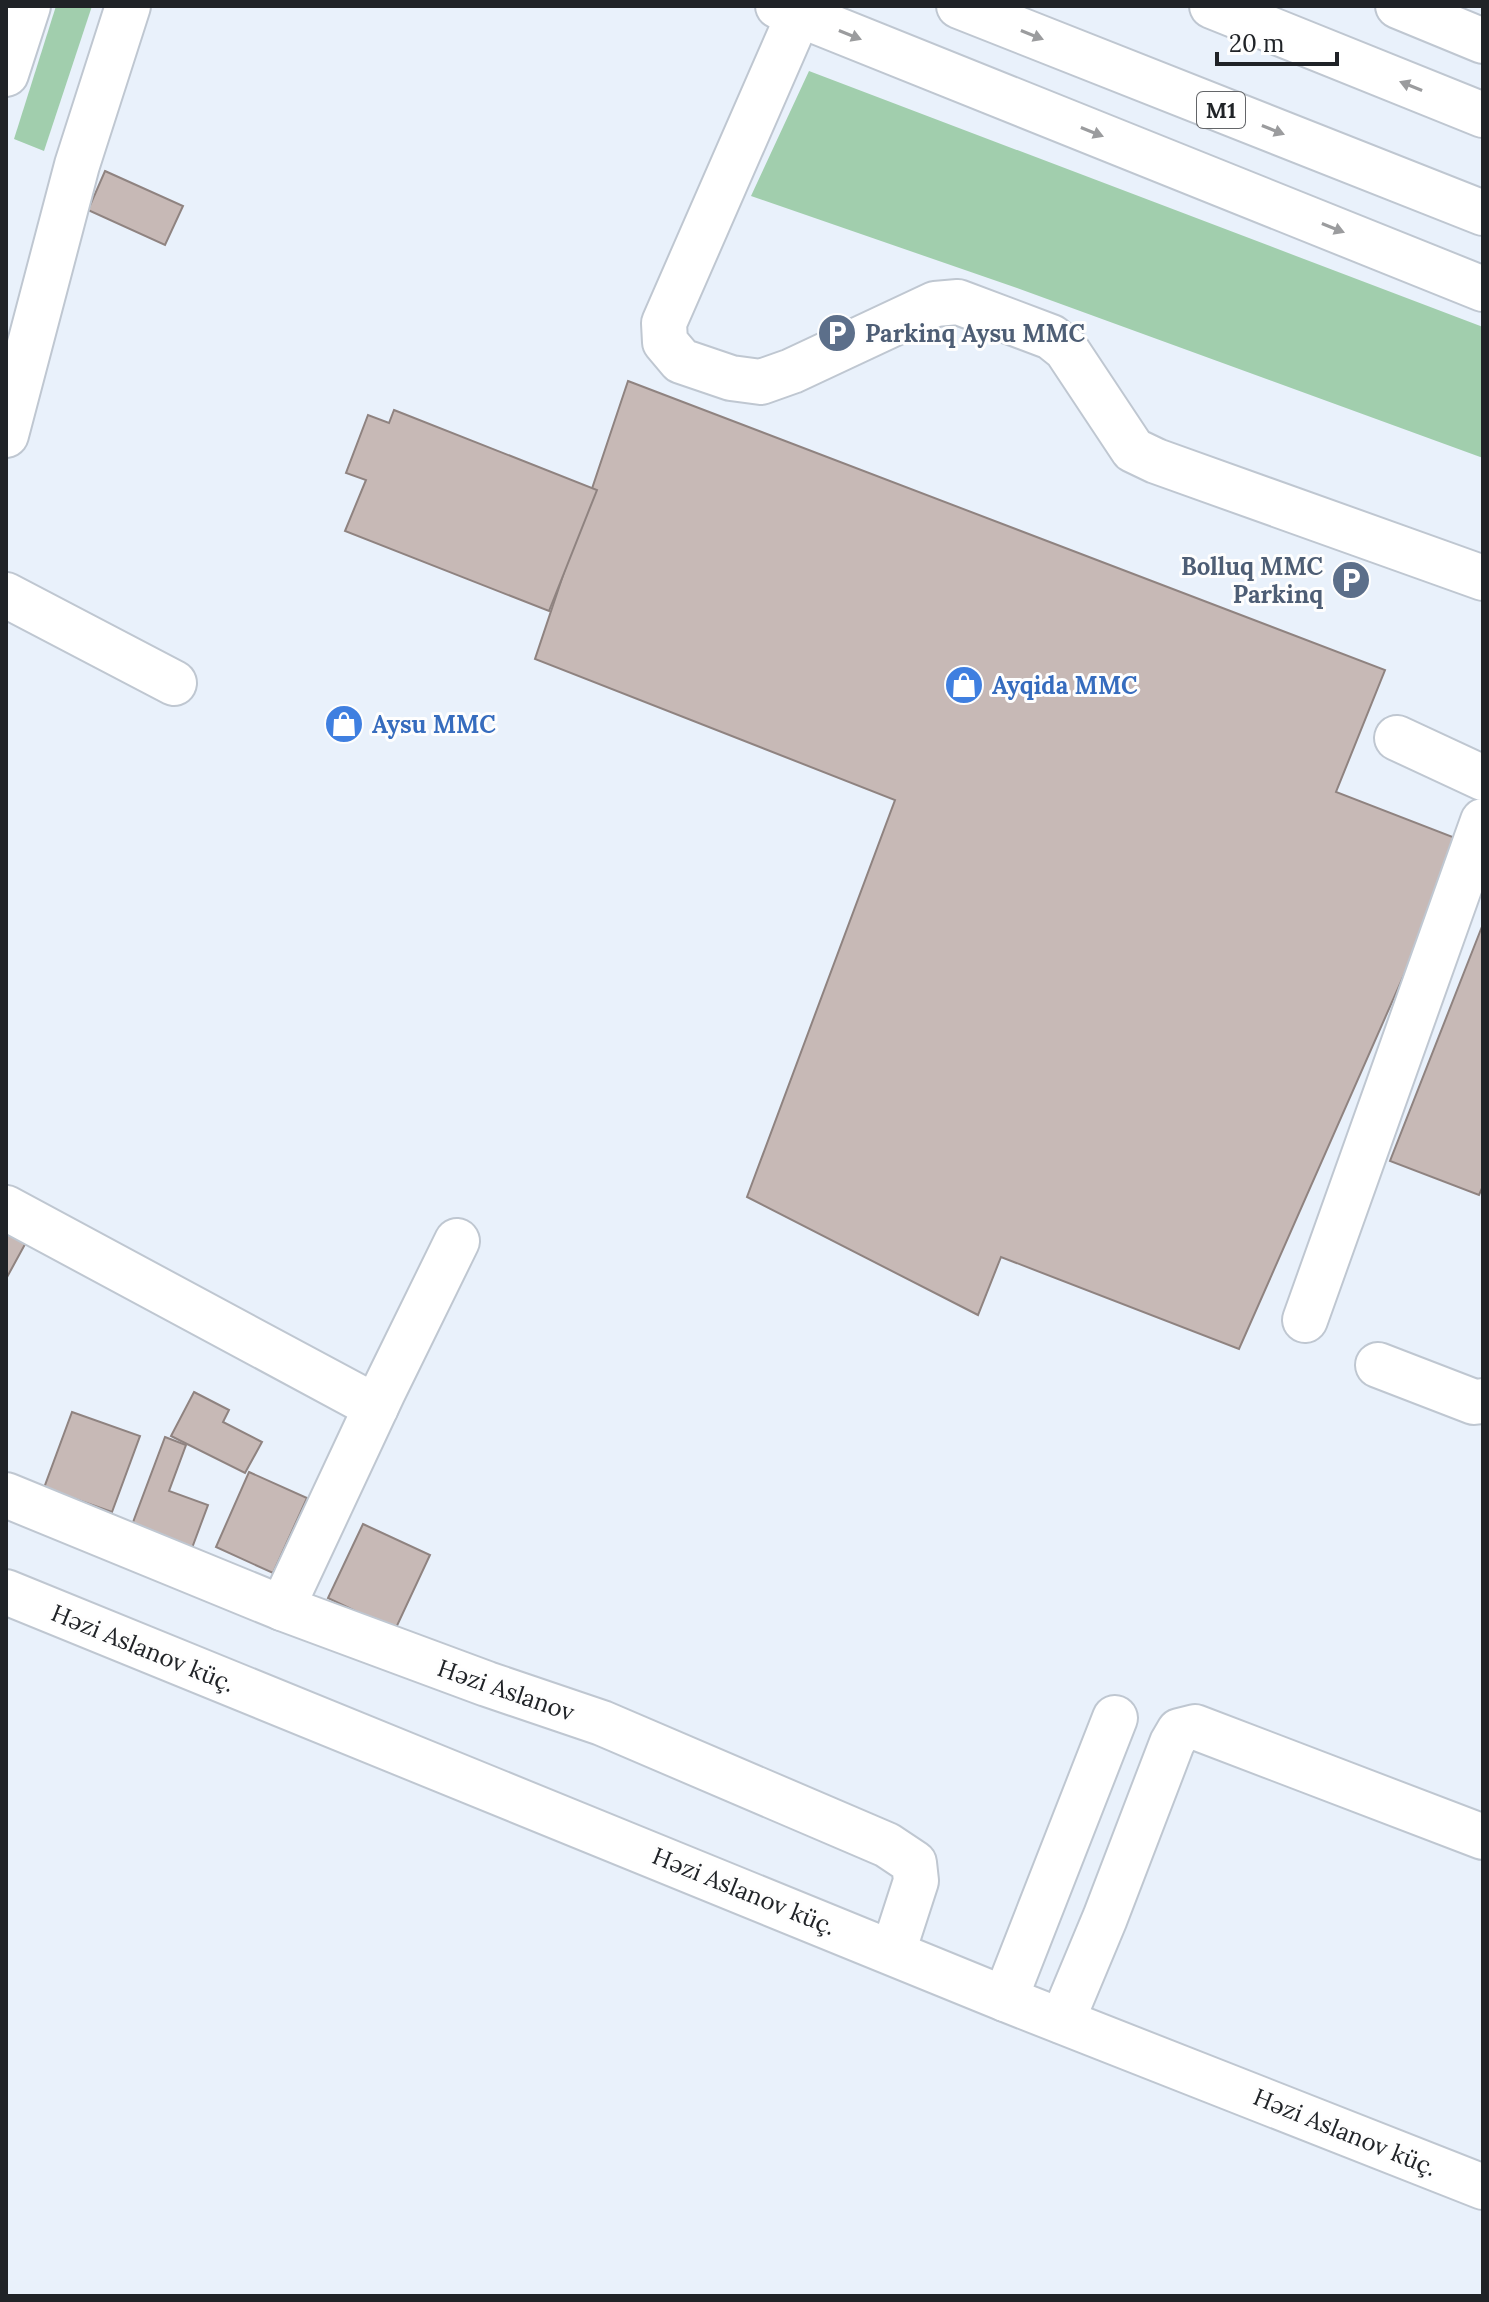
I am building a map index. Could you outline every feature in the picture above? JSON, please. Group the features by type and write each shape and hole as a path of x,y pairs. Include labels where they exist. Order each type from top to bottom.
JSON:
{"main road":[{"path":"6,74 28,6"},
{"path":"6,435 77,165 128,6"},
{"name":"M1","path":"959,6 1483,213"},
{"path":"1212,6 1483,115"},
{"path":"1398,6 1483,41"},
{"path":"1483,289 788,10 664,323 665,342 681,361 731,378 761,382 792,371 935,304 958,302 1051,337 1066,349 1133,450 1156,461 1483,578"},
{"path":"6,595 174,683"},
{"path":"1397,738 1483,778"},
{"path":"1305,1320 1483,821"},
{"path":"6,1208 376,1407"},
{"path":"282,1608 457,1241"},
{"path":"1378,1365 1474,1402 1483,1401"},
{"name":"Həzi Aslanov","path":"6,1495 282,1608 602,1723 887,1845 914,1863 916,1881 893,1952"},
{"name":"Həzi Aslanov küç.","path":"6,1592 1005,1999 1483,2187"},
{"path":"1005,1999 1115,1718"},
{"path":"1062,2021 1179,1731 1195,1727 1483,1837"}],"green space":[{"path":"56,6 92,6 44,151 14,139"},
{"path":"809,71 1483,327 1483,458 1017,288 751,196"}],"building":[{"path":"105,171 183,206 165,245 88,210"},
{"path":"628,381 1385,670 1336,792 1463,841 1239,1349 1001,1257 978,1315 747,1197 895,800 535,659"},
{"path":"394,410 597,490 549,611 345,531 366,480 346,473 368,415 389,423"},
{"path":"1483,924 1483,1186 1479,1195 1390,1161"},
{"path":"6,1225 29,1237 6,1279"},
{"path":"194,1392 229,1410 223,1422 262,1442 245,1473 171,1436"},
{"path":"72,1412 140,1436 112,1512 44,1488"},
{"path":"165,1437 186,1445 169,1491 208,1505 192,1548 132,1525"},
{"path":"249,1472 307,1498 273,1573 216,1547"},
{"path":"363,1524 430,1555 395,1630 328,1598"}],"place":[{"name":"Parkinq Aysu MMC","path":"837,333"},
{"name":"Bolluq MMC Parkinq","path":"1351,580"},
{"name":"Ayqida MMC","path":"964,685"},
{"name":"Aysu MMC","path":"344,724"}]}
